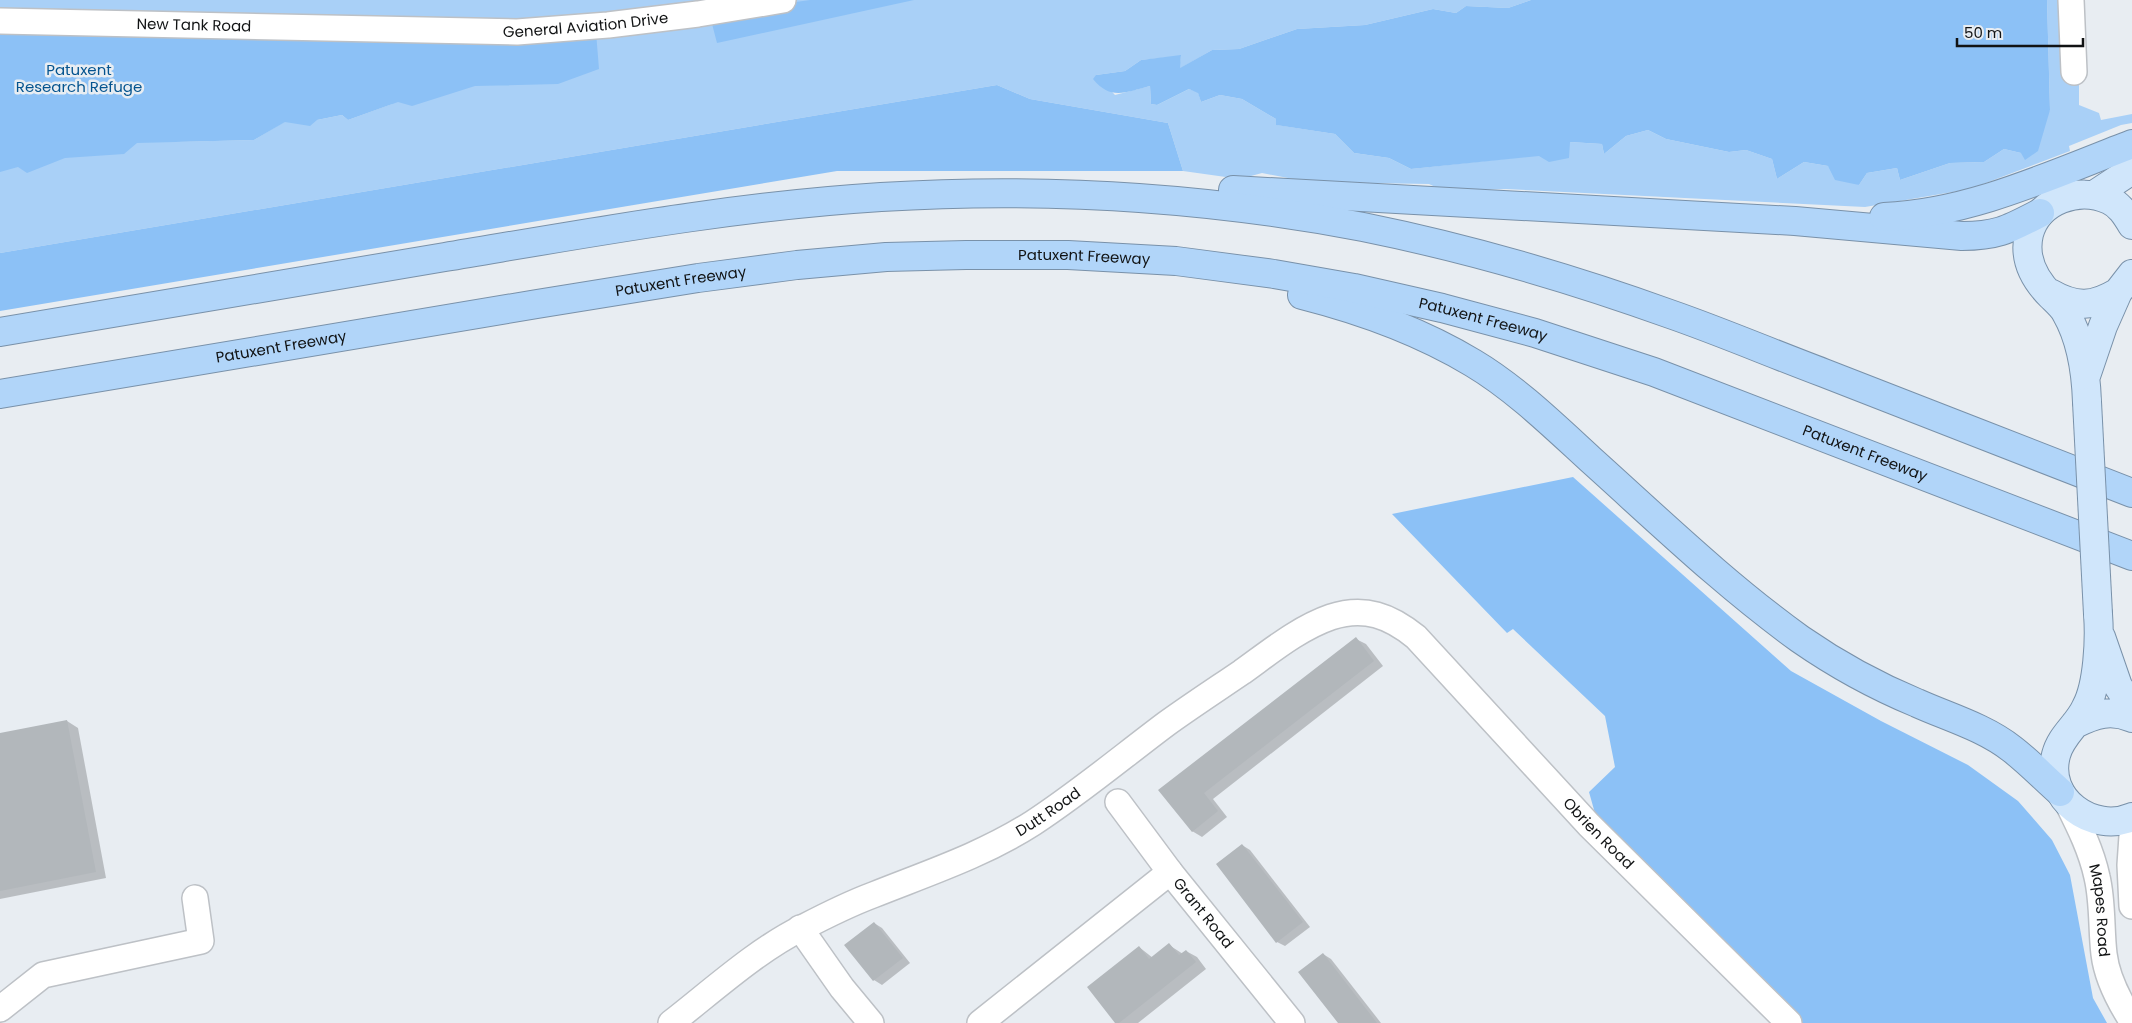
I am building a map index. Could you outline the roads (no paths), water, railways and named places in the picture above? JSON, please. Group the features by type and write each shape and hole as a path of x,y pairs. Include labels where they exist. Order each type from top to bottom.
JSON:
{"highway":[{"path":"1795,221 1906,216 1954,208 1994,196 2132,144"},
{"path":"0,332 684,219 796,204 879,197 1064,187 1183,186 1795,221 1962,236 1987,236 2007,230 2040,213"},
{"path":"964,193 1064,194 1182,201 1275,212 1453,247 1554,275 1671,314 2132,493"},
{"path":"966,255 1175,275 1272,288 1332,302 1385,320 1436,343 1474,364 1536,410 1745,598 1802,640 1852,672 1915,703 1970,725 2011,748 2063,795"},
{"name":"Patuxent Freeway","path":"0,394 698,278 797,265 886,257 966,255 1068,255 1176,262 1274,274 1354,288 1442,308 1535,333 1654,372 2132,556"}],"main road":[{"path":"2094,194 2132,170"},
{"path":"2076,724 2086,708 2092,691 2099,624 2087,389 2073,330 2066,312 2033,275 2027,252 2029,233 2040,213 2057,200 2077,194 2094,194 2111,201 2124,212 2132,225"},
{"path":"2046,291 2065,302 2084,304 2102,301 2125,283"},
{"path":"2087,389 2103,326 2125,283"},
{"path":"2099,624 2118,686 2132,708"},
{"path":"2132,718 2122,714 2107,712 2093,715 2076,724 2063,736 2055,756 2054,774 2063,795 2076,811 2097,821 2118,822 2132,817"}],"street":[{"name":"General Aviation Drive","path":"388,30 517,32 608,25 698,14 783,0"},
{"path":"2071,0 2074,72"},
{"name":"New Tank Road","path":"0,21 388,30"},
{"name":"Dutt Road","path":"671,1023 754,959 800,928 871,895 959,862 1004,840 1088,785 1167,724 1270,652 1321,621 1350,613 1368,613 1385,616 1401,625 1416,637"},
{"name":"Obrien Road","path":"1416,637 1589,825 1789,1023"},
{"name":"Mapes Road","path":"2063,795 2086,840 2098,878 2104,956 2110,980 2119,1001 2132,1021"},
{"name":"Grant Road","path":"1118,802 1170,872 1292,1023"},
{"path":"2132,836 2130,864 2132,906"},
{"path":"980,1023 1170,872"},
{"path":"0,1009 43,975 202,941 195,898"},
{"path":"800,928 842,988 871,1023"}],"park label":[{"name":"Patuxent Research Refuge","path":"79,78"}]}
